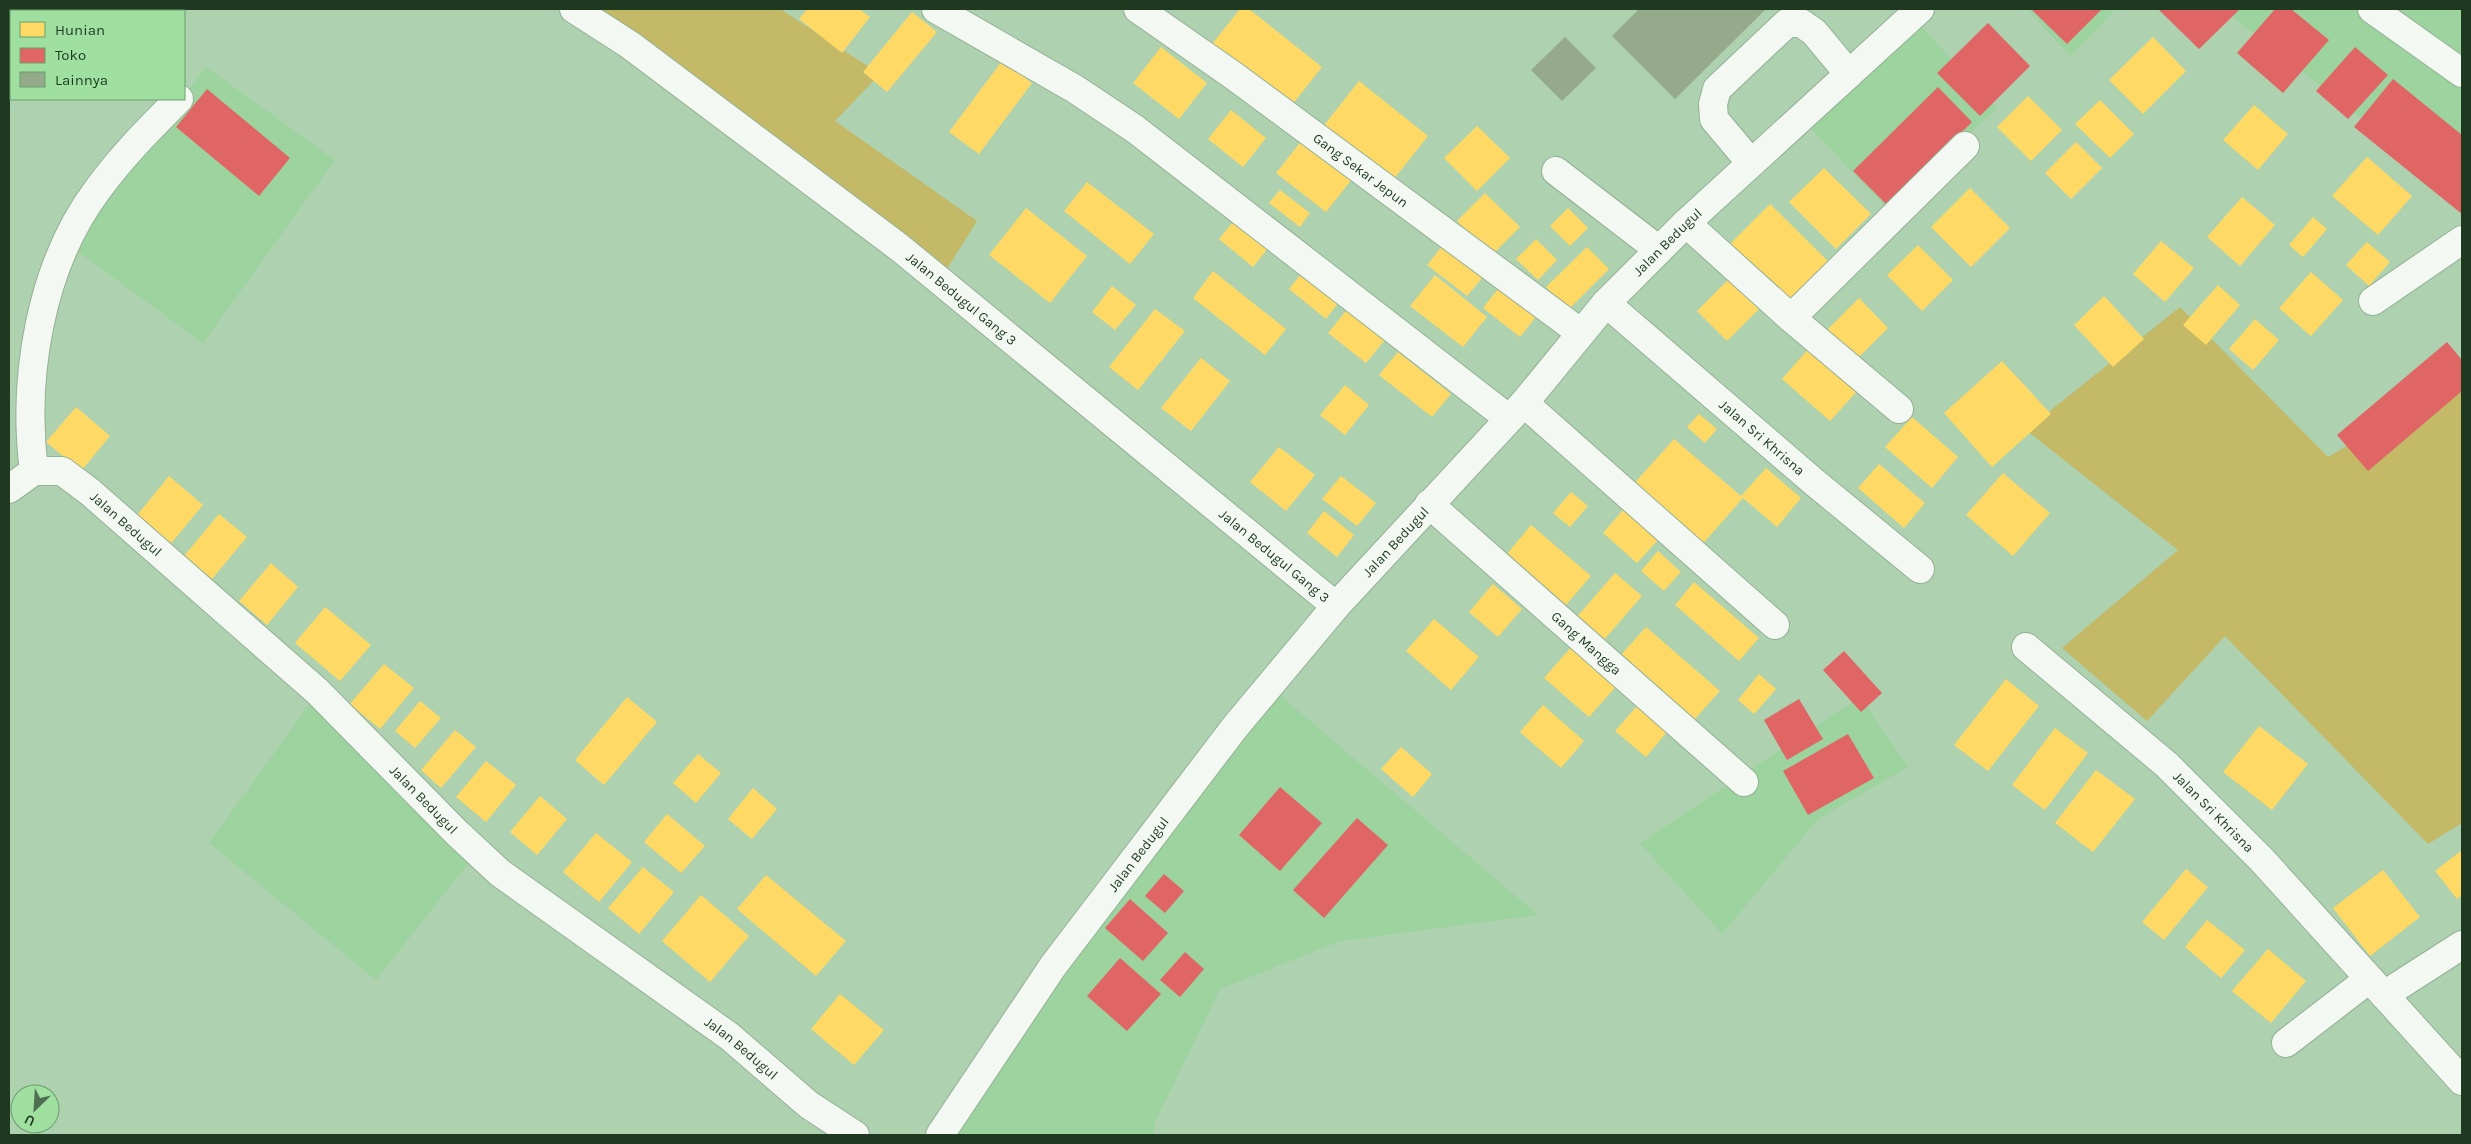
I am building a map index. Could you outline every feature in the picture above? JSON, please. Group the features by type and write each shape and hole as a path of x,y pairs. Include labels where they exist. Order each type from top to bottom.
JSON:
{"street":[{"name":"Jalan Bedugul Gang 3","path":"574,9 630,45 900,248 1336,606"},
{"path":"936,9 1075,89 1135,129 1516,410 1775,625"},
{"name":"Gang Sekar Jepun","path":"1138,9 1242,82 1581,333"},
{"name":"Jalan Bedugul","path":"940,1135 1053,966 1235,727 1336,606 1516,410 1606,303 1686,223 1920,9"},
{"path":"2372,9 2462,74"},
{"path":"1751,163 1714,119 1717,89 1786,23 1801,23 1814,32 1849,74"},
{"path":"9,489 34,471 30,438 31,377 36,337 52,280 80,217 97,189 146,132 178,100"},
{"path":"1791,318 1965,146"},
{"path":"1556,171 1659,250"},
{"path":"1686,223 1791,318 1899,409"},
{"path":"2374,301 2462,240"},
{"name":"Jalan Sri Khrisna","path":"1606,303 1814,482 1920,569"},
{"name":"Jalan Bedugul","path":"34,471 62,471 90,492 317,691 456,832 500,873 729,1036 809,1105 855,1135"},
{"name":"Gang Mangga","path":"1429,504 1744,782"},
{"name":"Jalan Sri Khrisna","path":"2026,648 2168,765 2262,860 2462,1081"},
{"path":"2286,1043 2376,987 2462,946"}],"shaded area":[{"path":"595,9 780,9 880,74 835,121 977,221 943,275"},
{"path":"2028,9 2116,9 2070,56"},
{"path":"2223,9 2462,9 2462,198"},
{"path":"1913,18 1997,108 1888,209 1801,118"},
{"path":"206,67 335,160 203,343 66,243 180,100 185,100 185,93"},
{"path":"2180,307 2328,457 2462,379 2462,823 2428,844 2225,636 2147,721 2062,648 2178,550 2026,430"},
{"path":"1270,687 1538,915 1340,941 1220,989 1154,1124 1154,1135 941,1135"},
{"path":"319,691 482,846 376,980 209,843"},
{"path":"1860,697 1908,767 1818,819 1722,934 1640,843"}],"building: Hunian":[{"path":"807,9 859,9 870,17 842,53 799,19"},
{"path":"1240,9 1249,9 1322,67 1288,110 1209,48"},
{"path":"912,12 937,32 887,92 863,72"},
{"path":"2153,37 2186,71 2143,114 2109,80"},
{"path":"1161,47 1207,83 1179,119 1133,83"},
{"path":"1002,61 1032,83 979,154 949,132"},
{"path":"1359,81 1428,136 1390,184 1321,129"},
{"path":"2028,96 2062,130 2031,161 1997,127"},
{"path":"2100,100 2134,134 2110,158 2075,124"},
{"path":"2254,105 2288,134 2258,170 2223,140"},
{"path":"1231,110 1266,138 1243,167 1208,139"},
{"path":"1477,126 1510,158 1477,191 1444,158"},
{"path":"1303,139 1353,178 1326,212 1276,173"},
{"path":"2076,142 2102,168 2071,199 2045,173"},
{"path":"2367,157 2412,196 2378,235 2332,196"},
{"path":"1824,168 1871,214 1836,249 1789,202"},
{"path":"1087,182 1154,234 1130,264 1064,211"},
{"path":"1970,188 2010,228 1971,267 1931,227"},
{"path":"1280,190 1310,213 1300,227 1269,203"},
{"path":"1485,193 1520,227 1492,255 1457,221"},
{"path":"2242,197 2275,225 2240,266 2207,237"},
{"path":"1770,204 1830,263 1784,308 1725,249"},
{"path":"1026,208 1087,256 1050,303 989,255"},
{"path":"1568,208 1588,228 1570,246 1550,226"},
{"path":"1238,216 1272,243 1253,267 1219,239"},
{"path":"2313,217 2327,229 2303,257 2289,245"},
{"path":"1448,239 1488,271 1467,296 1427,265"},
{"path":"1536,239 1557,260 1538,280 1516,259"},
{"path":"2161,241 2194,268 2165,302 2133,274"},
{"path":"2367,242 2390,262 2369,286 2346,265"},
{"path":"1918,245 1953,280 1922,311 1887,275"},
{"path":"1587,247 1609,269 1569,309 1546,287"},
{"path":"1305,269 1342,298 1326,319 1289,289"},
{"path":"1213,271 1286,329 1265,355 1193,298"},
{"path":"2311,272 2343,300 2311,336 2279,308"},
{"path":"1435,275 1487,317 1463,347 1410,306"},
{"path":"1729,279 1759,309 1727,341 1697,311"},
{"path":"1505,280 1542,309 1520,337 1483,308"},
{"path":"2218,285 2240,305 2206,345 2183,325"},
{"path":"1112,286 1136,305 1115,330 1092,312"},
{"path":"2104,296 2144,339 2113,367 2074,325"},
{"path":"1859,298 1888,328 1854,362 1825,332"},
{"path":"1350,306 1388,336 1366,363 1328,333"},
{"path":"1155,309 1185,331 1138,390 1109,367"},
{"path":"2255,319 2279,340 2253,370 2229,349"},
{"path":"1810,347 1859,389 1830,421 1782,379"},
{"path":"1398,352 1451,394 1432,417 1379,375"},
{"path":"1201,358 1230,381 1191,431 1161,408"},
{"path":"2002,361 2051,414 1992,467 1944,413"},
{"path":"1345,385 1369,405 1345,435 1320,415"},
{"path":"76,407 110,436 81,471 46,442"},
{"path":"1699,414 1717,429 1705,443 1687,427"},
{"path":"1912,417 1958,457 1932,488 1885,447"},
{"path":"1674,439 1741,496 1766,468 1801,498 1777,527 1743,498 1700,547 1630,488"},
{"path":"1279,447 1315,475 1286,511 1250,482"},
{"path":"1879,464 1925,503 1904,528 1858,488"},
{"path":"2003,473 2050,513 2013,556 1966,515"},
{"path":"169,476 203,505 168,547 134,519"},
{"path":"1341,476 1376,503 1357,526 1322,499"},
{"path":"1571,492 1588,506 1570,527 1553,513"},
{"path":"1623,510 1658,540 1637,563 1603,533"},
{"path":"1324,511 1354,535 1337,557 1307,533"},
{"path":"219,514 247,537 207,585 179,562"},
{"path":"1531,525 1591,576 1566,605 1507,554"},
{"path":"1658,551 1681,572 1664,591 1641,571"},
{"path":"271,563 298,587 267,625 239,601"},
{"path":"1615,573 1642,596 1603,641 1576,618"},
{"path":"1694,582 1759,638 1739,661 1675,605"},
{"path":"1493,584 1522,609 1498,637 1469,612"},
{"path":"325,607 371,645 340,681 295,643"},
{"path":"1434,619 1479,657 1451,690 1406,651"},
{"path":"1646,627 1720,691 1694,720 1620,656"},
{"path":"1574,644 1619,683 1589,717 1544,678"},
{"path":"384,664 414,688 380,729 350,704"},
{"path":"1759,674 1776,689 1754,714 1738,700"},
{"path":"2006,679 2039,706 1988,771 1954,745"},
{"path":"627,697 657,722 604,785 575,760"},
{"path":"420,701 441,718 415,748 395,731"},
{"path":"1543,705 1584,741 1561,768 1520,732"},
{"path":"1637,706 1667,732 1646,757 1615,731"},
{"path":"2259,726 2308,764 2272,810 2223,772"},
{"path":"2055,728 2088,753 2045,810 2012,785"},
{"path":"455,730 476,747 441,788 421,770"},
{"path":"1401,747 1432,774 1413,797 1381,769"},
{"path":"698,754 721,773 696,803 673,783"},
{"path":"486,761 516,785 486,822 456,797"},
{"path":"2096,770 2135,799 2093,852 2055,823"},
{"path":"753,788 777,809 752,839 728,819"},
{"path":"540,796 567,819 537,855 510,832"},
{"path":"667,814 705,846 681,873 644,842"},
{"path":"596,833 632,862 599,902 563,872"},
{"path":"2462,850 2462,895 2457,899 2435,871"},
{"path":"643,867 674,892 639,934 608,908"},
{"path":"2186,869 2208,887 2164,940 2142,922"},
{"path":"2383,870 2420,917 2370,956 2333,908"},
{"path":"766,875 846,941 816,976 737,909"},
{"path":"701,895 749,936 710,982 662,941"},
{"path":"2207,920 2245,950 2221,978 2185,947"},
{"path":"2268,949 2306,981 2271,1023 2232,991"},
{"path":"840,994 884,1030 854,1065 811,1029"}],"building: Toko":[{"path":"2031,9 2102,9 2067,44"},
{"path":"2158,9 2240,9 2199,49"},
{"path":"2275,9 2291,9 2329,40 2283,93 2237,53"},
{"path":"1988,23 2030,66 1980,116 1937,73"},
{"path":"2355,47 2388,75 2348,119 2316,91"},
{"path":"2393,79 2462,135 2462,214 2354,127"},
{"path":"1938,87 1972,122 1888,206 1853,171"},
{"path":"207,89 290,158 259,196 176,127"},
{"path":"2447,342 2462,360 2462,391 2368,471 2337,435"},
{"path":"1844,651 1882,693 1861,712 1823,670"},
{"path":"1799,699 1823,739 1787,760 1764,720"},
{"path":"1848,734 1874,778 1808,815 1783,771"},
{"path":"1280,787 1322,823 1280,871 1239,835"},
{"path":"1357,818 1388,845 1324,918 1293,890"},
{"path":"1164,874 1184,891 1165,913 1145,896"},
{"path":"1130,899 1168,933 1143,961 1105,928"},
{"path":"1185,952 1204,969 1180,997 1160,980"},
{"path":"1120,958 1161,994 1127,1031 1087,996"}],"building: Lainnya":[{"path":"1639,9 1766,9 1675,99 1612,36"},
{"path":"1565,37 1596,68 1562,101 1531,70"}]}
